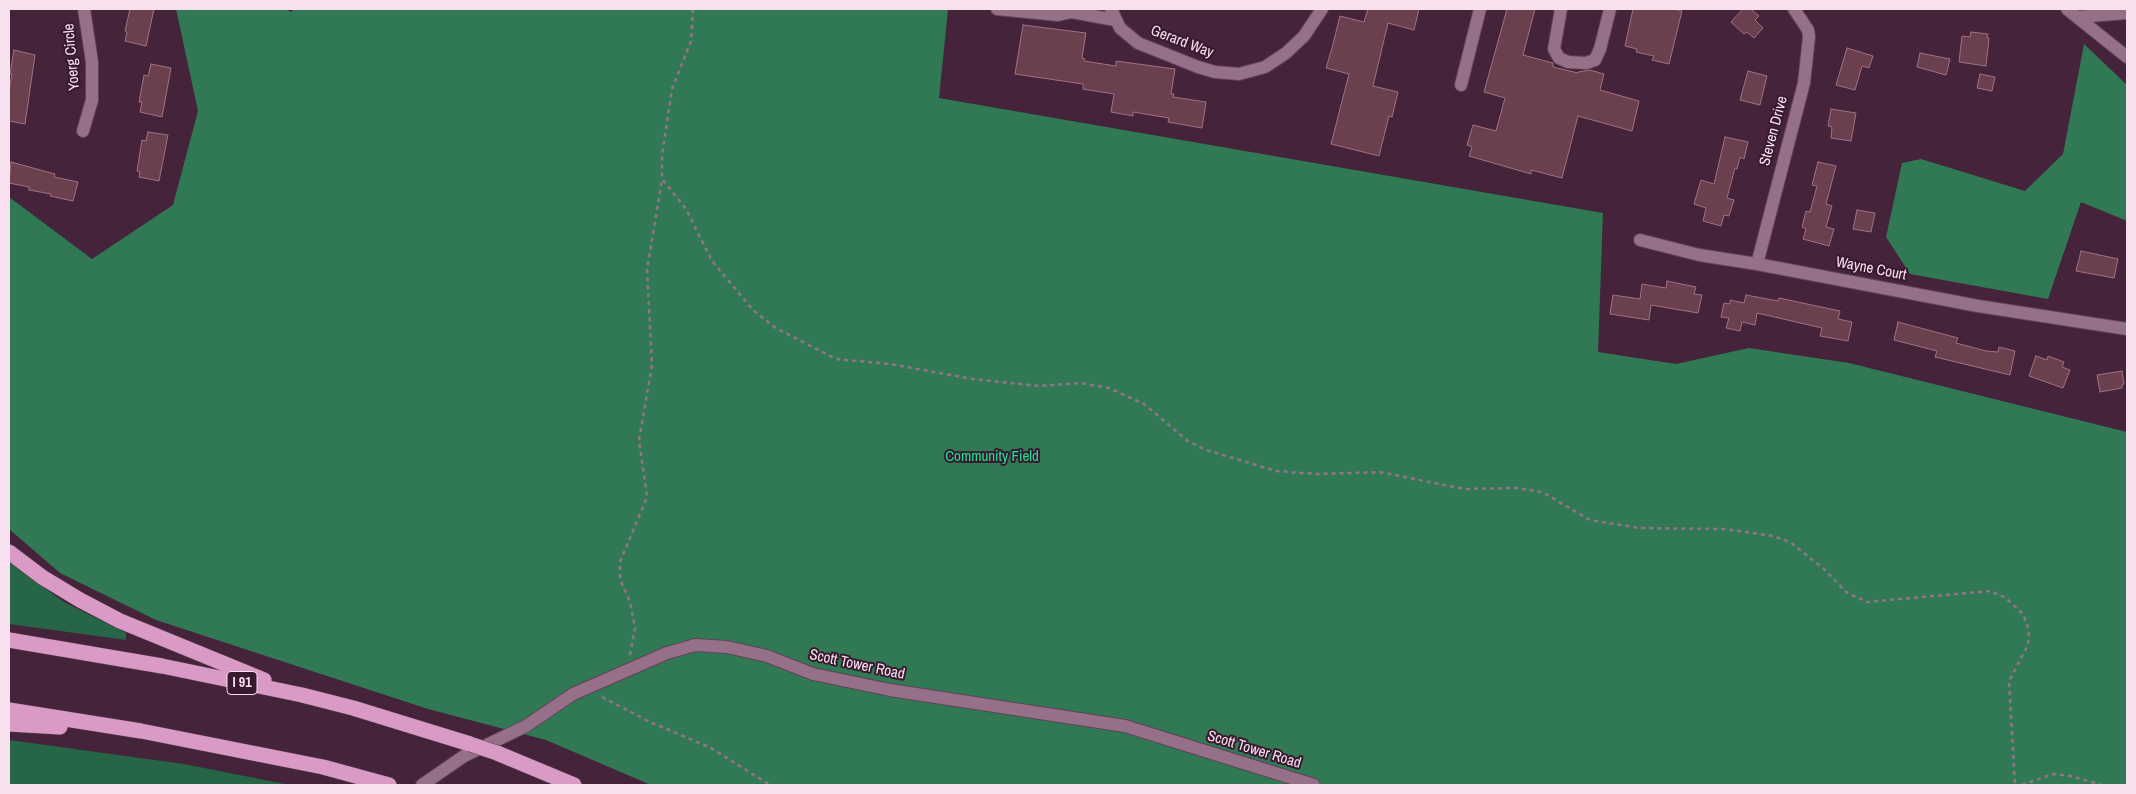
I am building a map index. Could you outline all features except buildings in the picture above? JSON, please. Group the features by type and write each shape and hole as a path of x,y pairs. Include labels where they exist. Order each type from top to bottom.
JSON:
{"highway":[{"path":"9,552 42,577 72,596 120,621 302,695"},
{"name":"I 91","path":"9,640 162,666 302,695 353,708 497,753 574,785"},
{"path":"9,710 141,731 323,767 389,785"},
{"path":"9,724 141,731"}],"street":[{"name":"Yoerg Circle","path":"83,131 92,100 92,72 84,9"},
{"path":"997,9 1058,15 1072,12 1113,14"},
{"name":"Gerard Way","path":"1113,14 1126,35 1150,48 1198,68 1239,74 1265,67 1291,49 1304,36 1322,9"},
{"path":"1461,86 1480,9"},
{"path":"1561,9 1554,49 1559,58 1568,62 1586,63 1595,60 1600,49 1610,9"},
{"name":"Steven Drive","path":"1756,264 1804,83 1809,37 1808,30 1794,9"},
{"path":"2068,9 2127,57"},
{"path":"2078,17 2127,13"},
{"name":"Wayne Court","path":"1640,240 1699,255 1978,306 2127,329"},
{"name":"Scott Tower Road","path":"422,785 464,756 526,726 573,694 667,653 694,645 727,647 767,656 814,674 890,690 1125,726 1314,785"}],"path":[{"path":"626,671 635,628 630,602 620,579 620,562 646,497 639,440 652,365 647,270 662,179 662,155 672,89 691,41 693,9"},
{"path":"662,179 686,208 712,262 753,310 774,327 836,359 890,364 973,379 1039,386 1080,383 1109,388 1144,404 1188,440 1200,447 1276,471 1316,474 1380,472 1464,489 1516,488 1542,492 1590,520 1639,528 1725,529 1773,536 1790,542 1824,569 1846,592 1867,602 1990,591 2006,598 2023,614 2029,630 2028,645 2009,681 2015,785"},
{"path":"598,694 641,717 711,748 770,785"},
{"path":"2022,785 2053,774 2071,776 2102,785"}],"green space":[{"name":"Community Field","path":"176,9 285,9 291,12 294,9 948,9 939,98 1603,213 1598,352 1676,364 1749,348 1849,363 2127,432 2127,785 651,785 546,740 428,709 156,620 60,573 9,529 9,197 92,259 173,205 198,111"},
{"path":"2084,44 2127,85 2127,221 2081,202 2048,299 1910,274 1886,237 1902,163 1921,159 2025,191 2063,154"},
{"path":"9,562 64,602 126,633 126,640 9,624"},
{"path":"9,740 184,764 290,785 9,785"}]}
